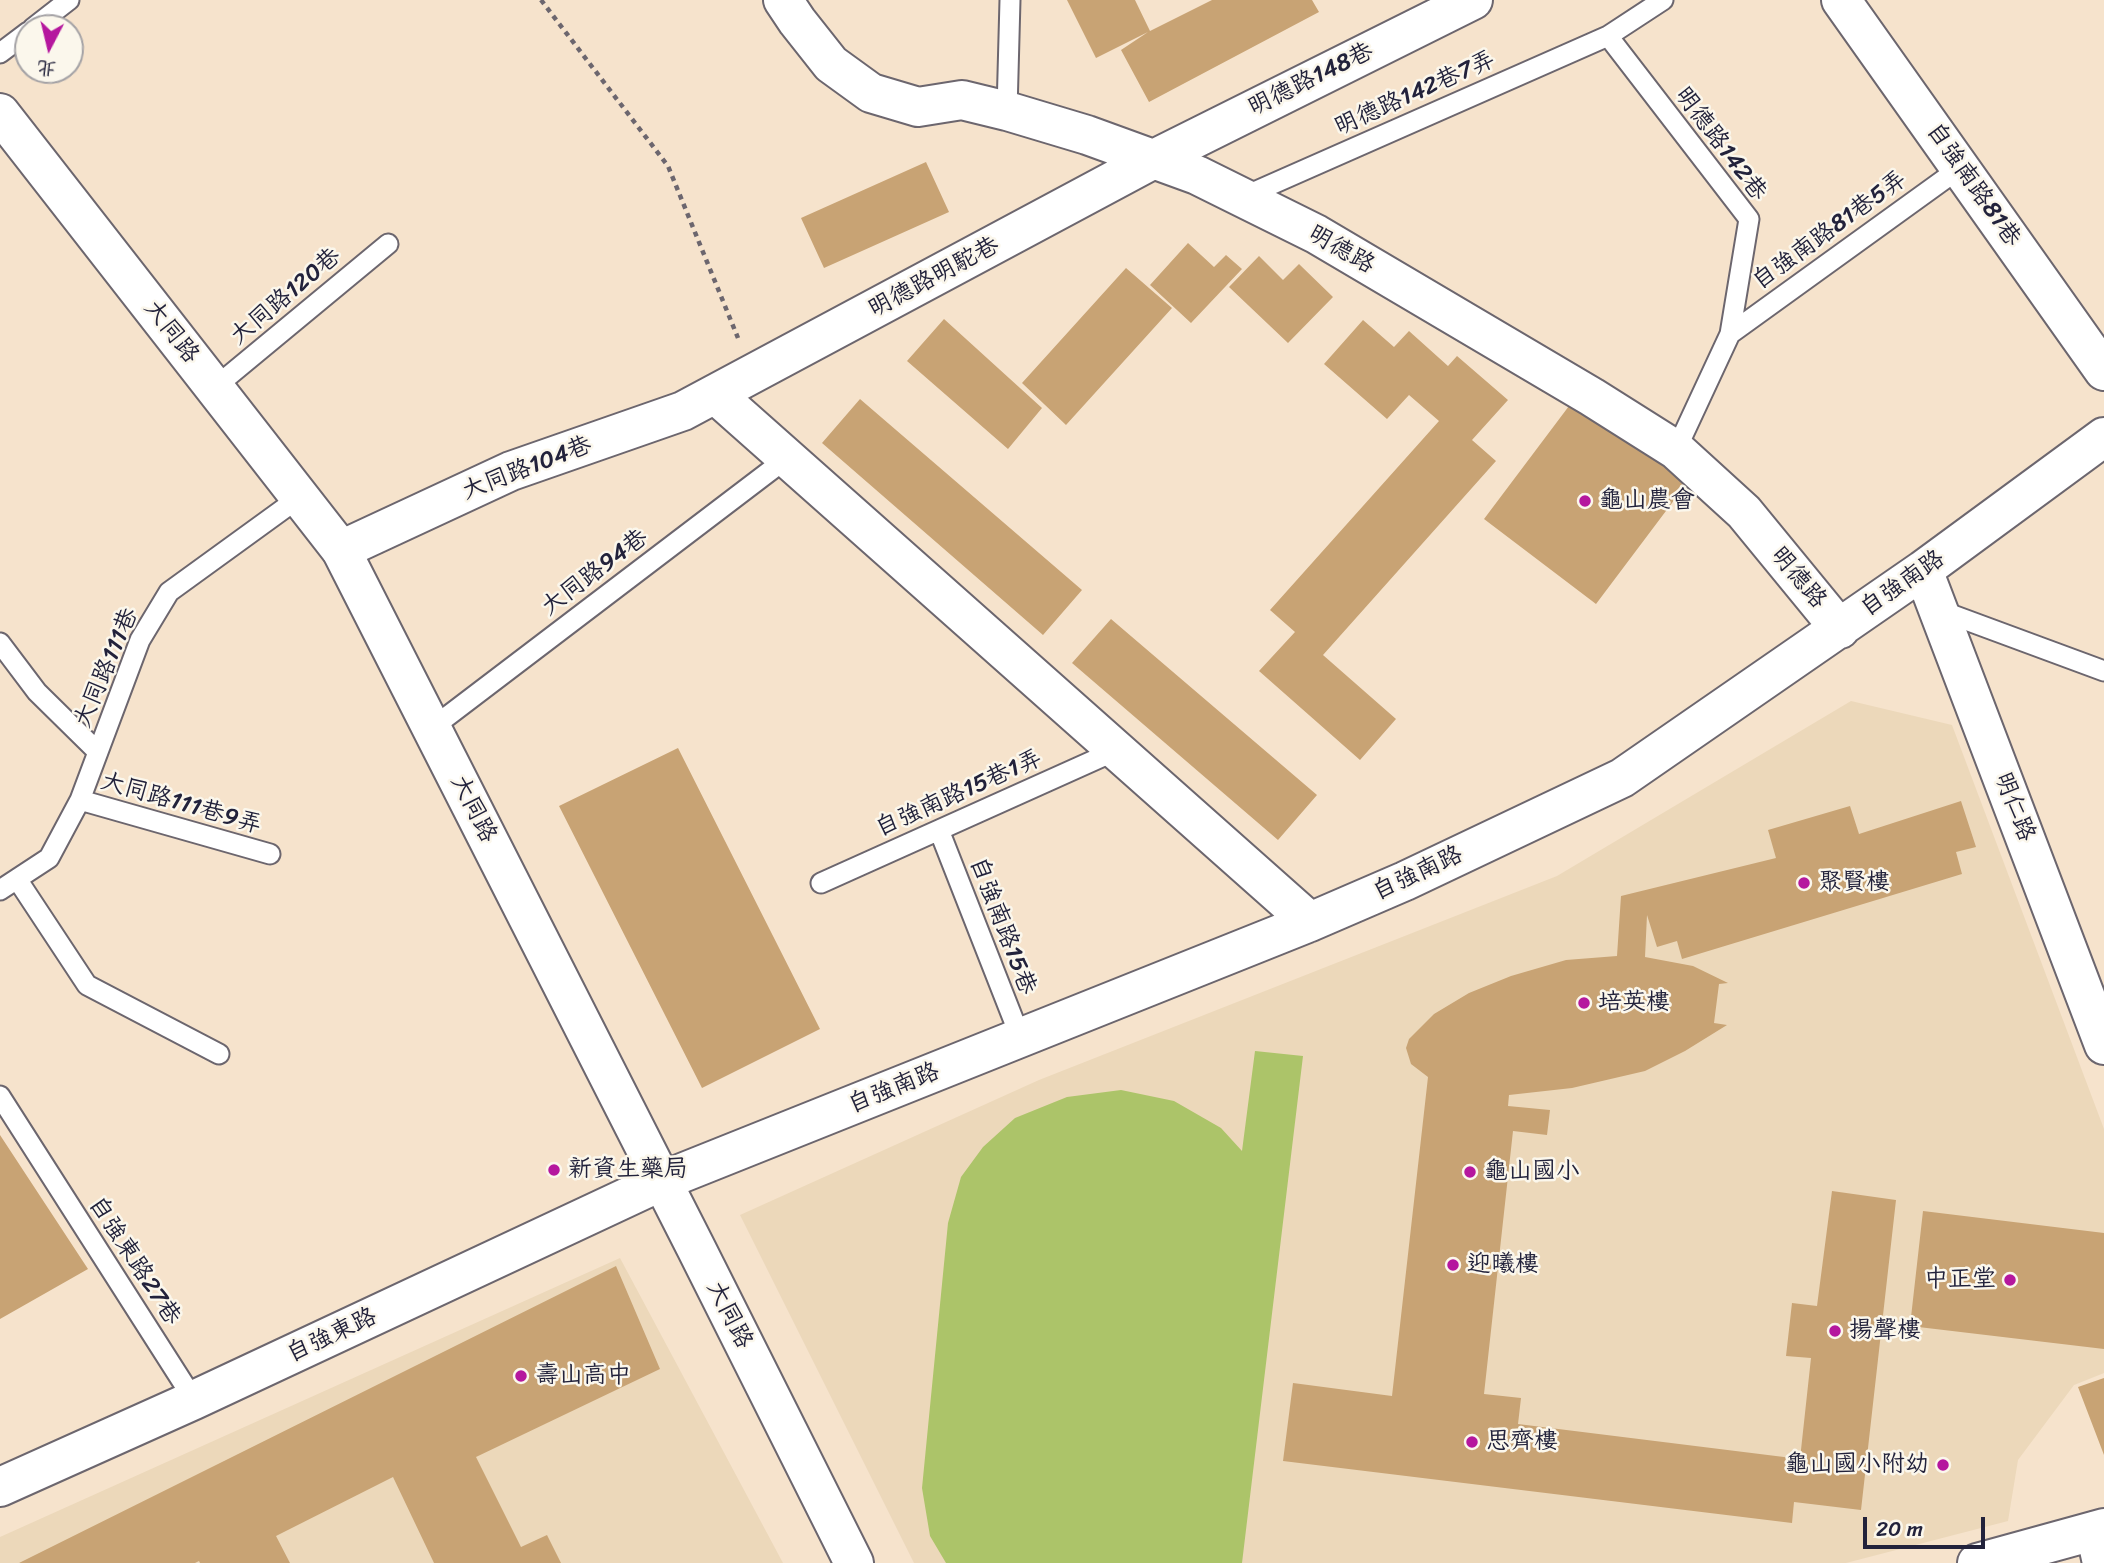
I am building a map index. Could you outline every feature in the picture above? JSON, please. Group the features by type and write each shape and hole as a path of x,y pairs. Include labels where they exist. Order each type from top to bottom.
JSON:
{"street":[{"name":"明德路","path":"783,0 831,64 871,93 918,107 962,100 1007,111 1087,135 1197,175 1316,234 1592,397 1676,450 1744,512 1840,629"},
{"name":"明德路148巷","path":"1152,160 1472,0"},
{"name":"自強南路81巷","path":"1841,0 2104,371"},
{"name":"大同路","path":"0,113 341,550 854,1563"},
{"name":"明德路明駝巷","path":"715,394 1152,160"},
{"path":"715,394 1310,922"},
{"name":"大同路104巷","path":"341,550 510,471 683,411 715,394"},
{"name":"自強南路","path":"662,1181 1310,922 1405,881 1622,778 1840,629 2104,437"},
{"name":"明仁路","path":"1923,570 2104,1045"},
{"name":"自強東路","path":"0,1488 662,1181"},
{"path":"1977,1563 2100,1541"}],"lane":[{"path":"51,14 69,0"},
{"path":"1007,111 1010,0"},
{"name":"明德路142巷7弄","path":"1242,197 1608,36 1663,0"},
{"name":"明德路142巷","path":"1608,36 1749,219 1730,334 1676,450"},
{"name":"自強南路81巷5弄","path":"1730,334 1960,168"},
{"name":"大同路120巷","path":"214,388 388,244"},
{"name":"大同路94巷","path":"432,728 787,458"},
{"name":"大同路111巷","path":"0,890 49,858 79,800 140,640 169,592 300,497"},
{"path":"1938,609 2104,671"},
{"path":"0,643 37,692 98,752"},
{"name":"自強南路15巷1弄","path":"821,883 1116,750"},
{"name":"大同路111巷9弄","path":"79,800 270,854"},
{"name":"自強南路15巷","path":"939,830 1021,1039"},
{"path":"18,879 88,985 219,1054"},
{"name":"自強東路27巷","path":"0,1096 194,1400"}],"path":[{"path":"541,0 668,166 753,375"}],"shaded area":[{"name":"龜山國小","path":"1851,701 1952,725 2104,1129 2104,1373 2074,1385 2018,1460 2008,1521 1846,1563 914,1563 740,1215 1039,1080 1557,876"},
{"name":"壽山高中","path":"620,1258 783,1563 0,1563 0,1537"}],"green space":[{"path":"1255,1051 1303,1056 1242,1563 946,1563 930,1536 922,1488 948,1223 961,1177 983,1147 1015,1118 1067,1097 1121,1090 1174,1101 1221,1128 1242,1151"}],"building":[{"path":"1067,0 1135,0 1150,31 1212,0 1312,0 1319,12 1149,102 1121,50 1148,32 1096,58"},
{"path":"926,162 949,212 824,268 801,218"},
{"path":"1188,243 1214,267 1226,255 1242,269 1191,323 1150,285"},
{"path":"1259,256 1283,280 1299,264 1333,297 1288,343 1229,287"},
{"path":"1126,268 1172,308 1066,425 1022,383"},
{"path":"944,319 1042,408 1008,449 907,361"},
{"path":"1363,320 1394,347 1409,331 1448,366 1457,356 1508,400 1472,440 1496,461 1323,655 1396,719 1360,760 1259,671 1295,632 1270,610 1439,421 1409,395 1387,419 1324,364"},
{"name":"龜山農會","path":"1575,398 1687,483 1596,604 1484,519"},
{"path":"860,399 1082,590 1043,635 822,443"},
{"path":"1111,619 1317,795 1278,840 1072,663"},
{"path":"678,748 820,1029 702,1088 559,806"},
{"path":"1961,801 1976,847 1956,852 1962,874 1682,959 1677,941 1657,947 1647,915 1645,957 1693,966 1728,983 1719,984 1714,1023 1727,1025 1685,1051 1645,1071 1572,1088 1509,1095 1508,1106 1550,1110 1547,1135 1513,1131 1484,1394 1521,1398 1518,1424 1800,1459 1811,1358 1786,1356 1792,1303 1817,1306 1832,1191 1896,1200 1861,1510 1794,1502 1792,1523 1283,1461 1293,1383 1392,1396 1428,1077 1411,1064 1406,1048 1409,1039 1434,1014 1469,993 1511,976 1566,960 1617,956 1621,896 1776,858 1768,830 1850,806 1859,834"},
{"path":"0,1135 88,1269 0,1319"},
{"name":"中正堂","path":"1923,1211 2104,1233 2104,1349 1910,1326"},
{"path":"616,1266 660,1369 476,1457 521,1547 547,1535 561,1563 434,1563 393,1477 276,1536 290,1563 19,1563"},
{"path":"2104,1378 2104,1455 2078,1387"}],"place":[{"name":"龜山農會","path":"1585,501"},
{"name":"聚賢樓","path":"1804,883"},
{"name":"培英樓","path":"1584,1003"},
{"name":"新資生藥局","path":"554,1170"},
{"name":"龜山國小","path":"1470,1172"},
{"name":"迎曦樓","path":"1453,1265"},
{"name":"中正堂","path":"2010,1280"},
{"name":"揚聲樓","path":"1835,1331"},
{"name":"壽山高中","path":"521,1376"},
{"name":"思齊樓","path":"1472,1442"},
{"name":"龜山國小附幼","path":"1943,1465"}]}
